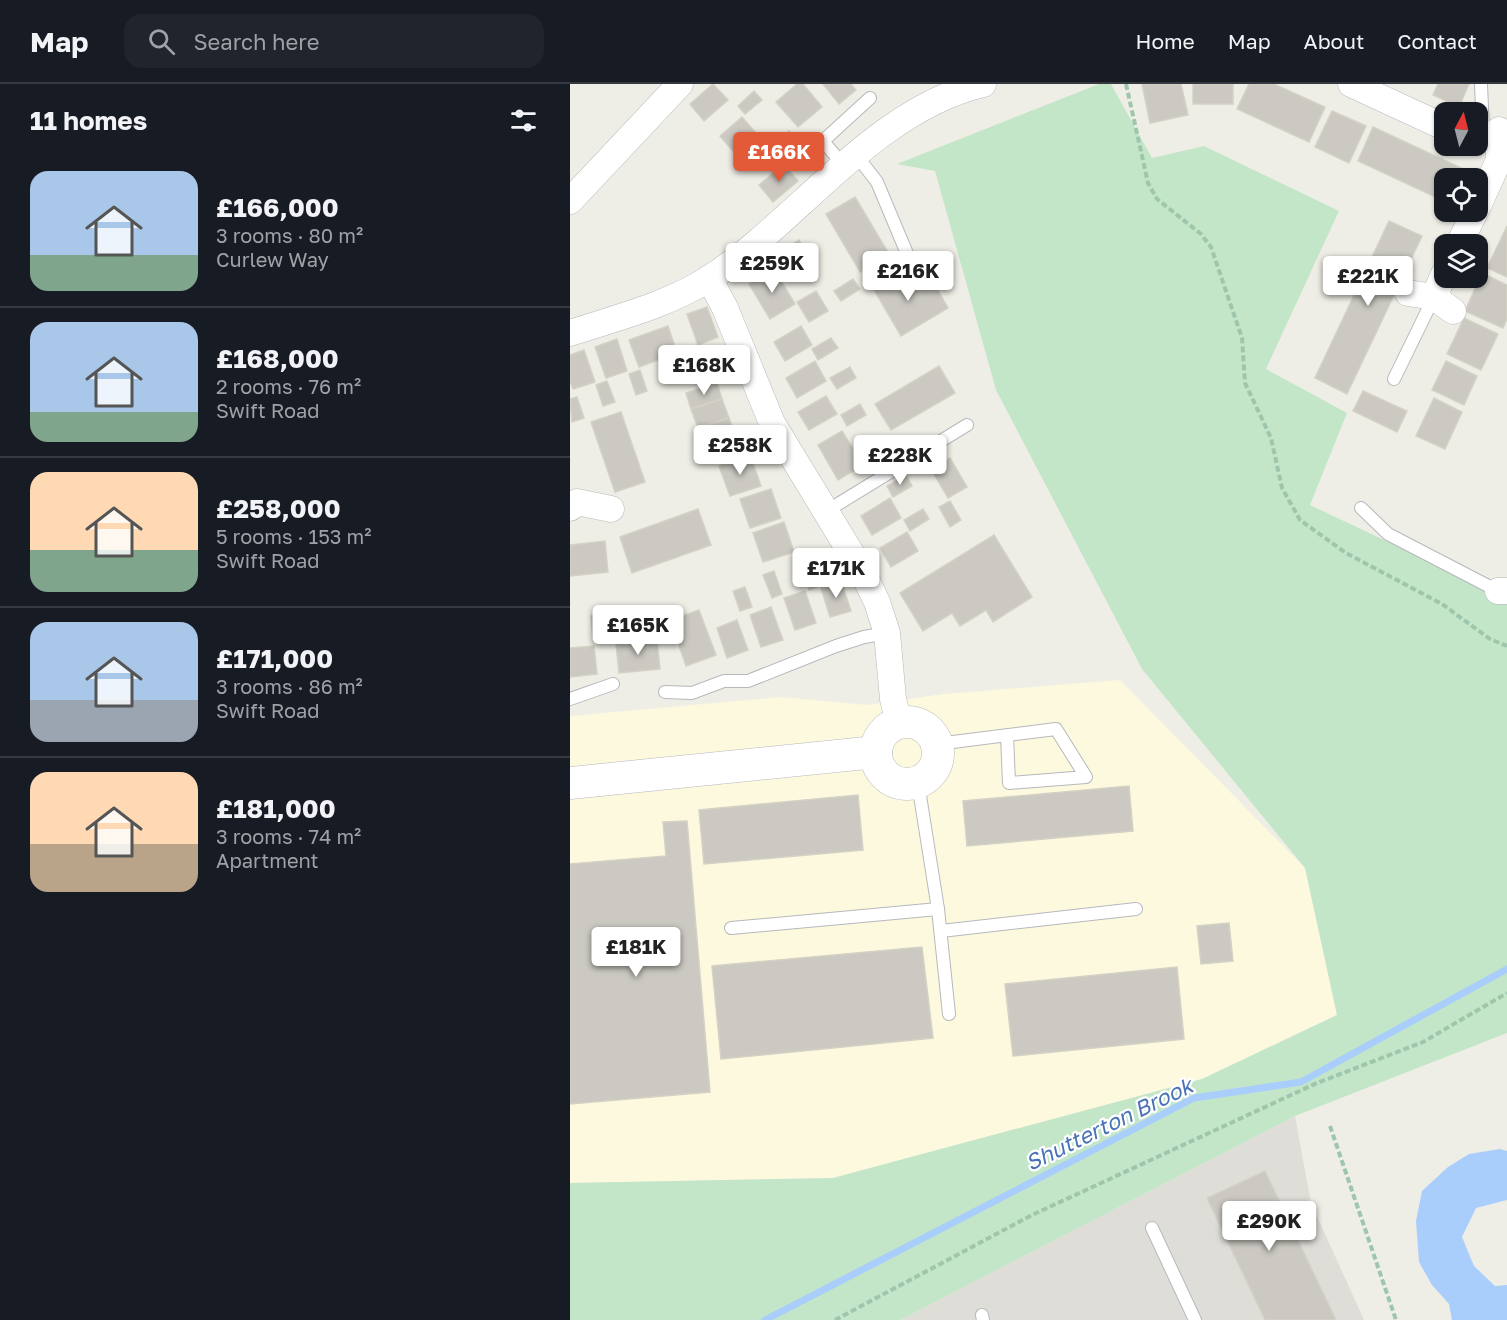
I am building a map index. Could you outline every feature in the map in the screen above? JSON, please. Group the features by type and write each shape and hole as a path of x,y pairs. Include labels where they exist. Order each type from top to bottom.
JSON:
{"street":[{"path":"570,201 680,84"},
{"path":"570,333 663,301 709,278 771,230 879,138 917,112 970,87 983,84"},
{"path":"1351,84 1434,122"},
{"path":"1488,184 1499,160 1492,131"},
{"path":"709,278 725,308 772,423 862,571 877,602 887,633 893,699 900,723"},
{"path":"1407,293 1444,294"},
{"path":"572,497 611,509"},
{"path":"915,722 928,730 937,744 938,758 932,773 918,783 903,785 889,780 879,767 876,752 880,738 889,727 900,723 915,722"},
{"path":"570,783 876,752"}],"lane":[{"path":"1481,84 1492,131"},
{"path":"870,98 824,141 877,182 911,263"},
{"path":"1394,379 1444,294"},
{"path":"825,512 967,425"},
{"path":"1361,508 1388,534 1502,591"},
{"path":"665,692 693,693 724,681 748,681 836,646 864,637 887,633"},
{"path":"570,699 613,684"},
{"path":"937,744 1007,735 1056,729 1086,777 1009,783 1007,735"},
{"path":"918,783 941,931 949,1014"},
{"path":"731,927 938,909"},
{"path":"941,931 1136,909"},
{"path":"1152,1228 1195,1320"}],"path":[{"path":"1126,84 1148,183 1157,199 1201,234 1211,247 1242,338 1245,383 1271,438 1282,488 1300,520 1346,553 1442,604 1490,639 1507,646"},
{"path":"835,1320 1032,1215 1317,1083 1423,1042 1507,993"},
{"path":"1330,1126 1396,1320"}],"shaded area":[{"path":"1120,680 1305,868 1337,1015 1202,1079 833,1178 570,1183 570,716 782,697 867,705 944,694"},
{"path":"1295,1116 1311,1203 1364,1320 900,1320"}],"green space":[{"path":"1099,84 1111,84 1152,158 1204,146 1339,211 1266,369 1347,413 1310,505 1507,598 1507,1033 1295,1116 900,1320 570,1320 570,1183 833,1178 1202,1079 1337,1015 1305,868 1142,669 996,390 935,171 897,164"}],"water":[{"path":"1500,1149 1507,1151 1507,1200 1476,1208 1462,1237 1474,1266 1495,1286 1507,1285 1507,1320 1452,1320 1449,1304 1432,1285 1419,1262 1416,1221 1422,1191 1448,1167 1469,1154"}],"building":[{"path":"713,84 728,100 704,121 690,104"},
{"path":"797,84 803,84 822,107 798,127 776,102"},
{"path":"823,84 851,84 856,90 839,104"},
{"path":"1142,84 1181,84 1188,115 1150,123"},
{"path":"1193,84 1233,84 1233,104 1193,104"},
{"path":"1249,84 1274,84 1325,107 1309,142 1237,109"},
{"path":"1438,84 1469,84 1461,102 1448,102 1433,95"},
{"path":"754,91 762,100 745,114 738,106"},
{"path":"1332,111 1366,126 1349,163 1315,147"},
{"path":"742,117 769,148 747,167 720,136"},
{"path":"1373,127 1461,168 1434,168 1434,196 1358,161"},
{"path":"789,131 803,148 786,162 771,145"},
{"path":"784,164 798,181 773,202 759,185"},
{"path":"855,197 889,254 860,272 826,214"},
{"path":"1389,221 1422,236 1347,394 1315,378"},
{"path":"1507,226 1507,277 1488,268"},
{"path":"799,240 805,251 786,262 780,252"},
{"path":"774,269 795,304 770,319 749,284"},
{"path":"892,270 906,292 931,278 948,308 901,336 870,283"},
{"path":"1488,276 1507,285 1507,319 1503,328 1465,311 1475,288 1488,288"},
{"path":"853,279 860,289 841,301 834,291"},
{"path":"816,291 828,311 809,322 797,302"},
{"path":"707,307 718,337 698,345 687,314"},
{"path":"1464,318 1498,334 1481,370 1447,354"},
{"path":"668,326 677,353 639,367 629,340"},
{"path":"801,326 812,345 785,361 774,342"},
{"path":"831,338 838,348 818,360 812,349"},
{"path":"617,339 627,371 606,378 595,347"},
{"path":"700,349 707,370 696,374 689,353"},
{"path":"584,350 595,382 573,389 570,381 570,355"},
{"path":"815,361 826,381 797,398 786,378"},
{"path":"1446,361 1477,376 1464,405 1432,390"},
{"path":"939,366 955,393 891,430 875,404"},
{"path":"850,367 856,378 837,389 830,378"},
{"path":"640,370 647,391 636,395 629,374"},
{"path":"607,381 615,402 603,406 596,385"},
{"path":"717,383 722,399 691,409 686,393"},
{"path":"1363,391 1407,411 1397,432 1353,411"},
{"path":"826,396 837,414 809,430 798,412"},
{"path":"577,397 584,418 572,422 570,399"},
{"path":"1434,398 1462,412 1445,449 1416,436"},
{"path":"722,399 729,418 698,428 691,409"},
{"path":"860,404 866,415 847,426 841,415"},
{"path":"621,412 645,482 615,492 591,422"},
{"path":"729,418 735,436 704,446 698,428"},
{"path":"842,431 863,465 838,480 818,445"},
{"path":"735,436 740,452 709,462 704,446"},
{"path":"887,449 893,460 874,471 868,460"},
{"path":"750,455 761,486 730,496 719,466"},
{"path":"950,458 967,487 948,498 931,469"},
{"path":"906,475 912,486 893,497 887,486"},
{"path":"771,489 781,518 750,528 740,499"},
{"path":"890,498 901,518 872,535 861,516"},
{"path":"950,501 961,520 950,527 939,507"},
{"path":"698,509 711,545 632,573 620,537"},
{"path":"923,509 929,519 910,531 904,520"},
{"path":"784,522 794,552 763,562 753,533"},
{"path":"907,532 918,551 891,567 880,548"},
{"path":"994,535 1032,597 993,622 986,610 960,626 952,613 923,631 900,593"},
{"path":"605,541 608,572 570,576 570,545"},
{"path":"812,562 820,586 809,590 801,566"},
{"path":"774,571 782,594 772,598 763,575"},
{"path":"841,581 851,611 830,617 821,588"},
{"path":"745,587 752,607 740,611 733,591"},
{"path":"805,591 816,623 795,630 784,598"},
{"path":"771,607 783,640 761,647 750,615"},
{"path":"699,610 716,655 686,666 675,634 674,619"},
{"path":"614,614 616,636 593,638 591,616"},
{"path":"737,620 748,650 727,658 717,628"},
{"path":"657,640 660,669 619,673 616,644"},
{"path":"594,646 597,674 570,677 570,648"},
{"path":"1129,786 1133,831 967,846 963,801"},
{"path":"858,795 863,850 704,864 699,810"},
{"path":"687,821 710,1092 570,1104 570,864 666,856 663,822"},
{"path":"1229,923 1233,961 1201,964 1197,926"},
{"path":"922,947 933,1038 721,1059 712,966"},
{"path":"1177,967 1184,1039 1013,1056 1005,984"},
{"path":"1265,1171 1336,1320 1265,1320 1207,1198"}],"waterway":[{"name":"Shutterton Brook","path":"765,1320 1194,1098 1301,1082 1507,969"}]}
